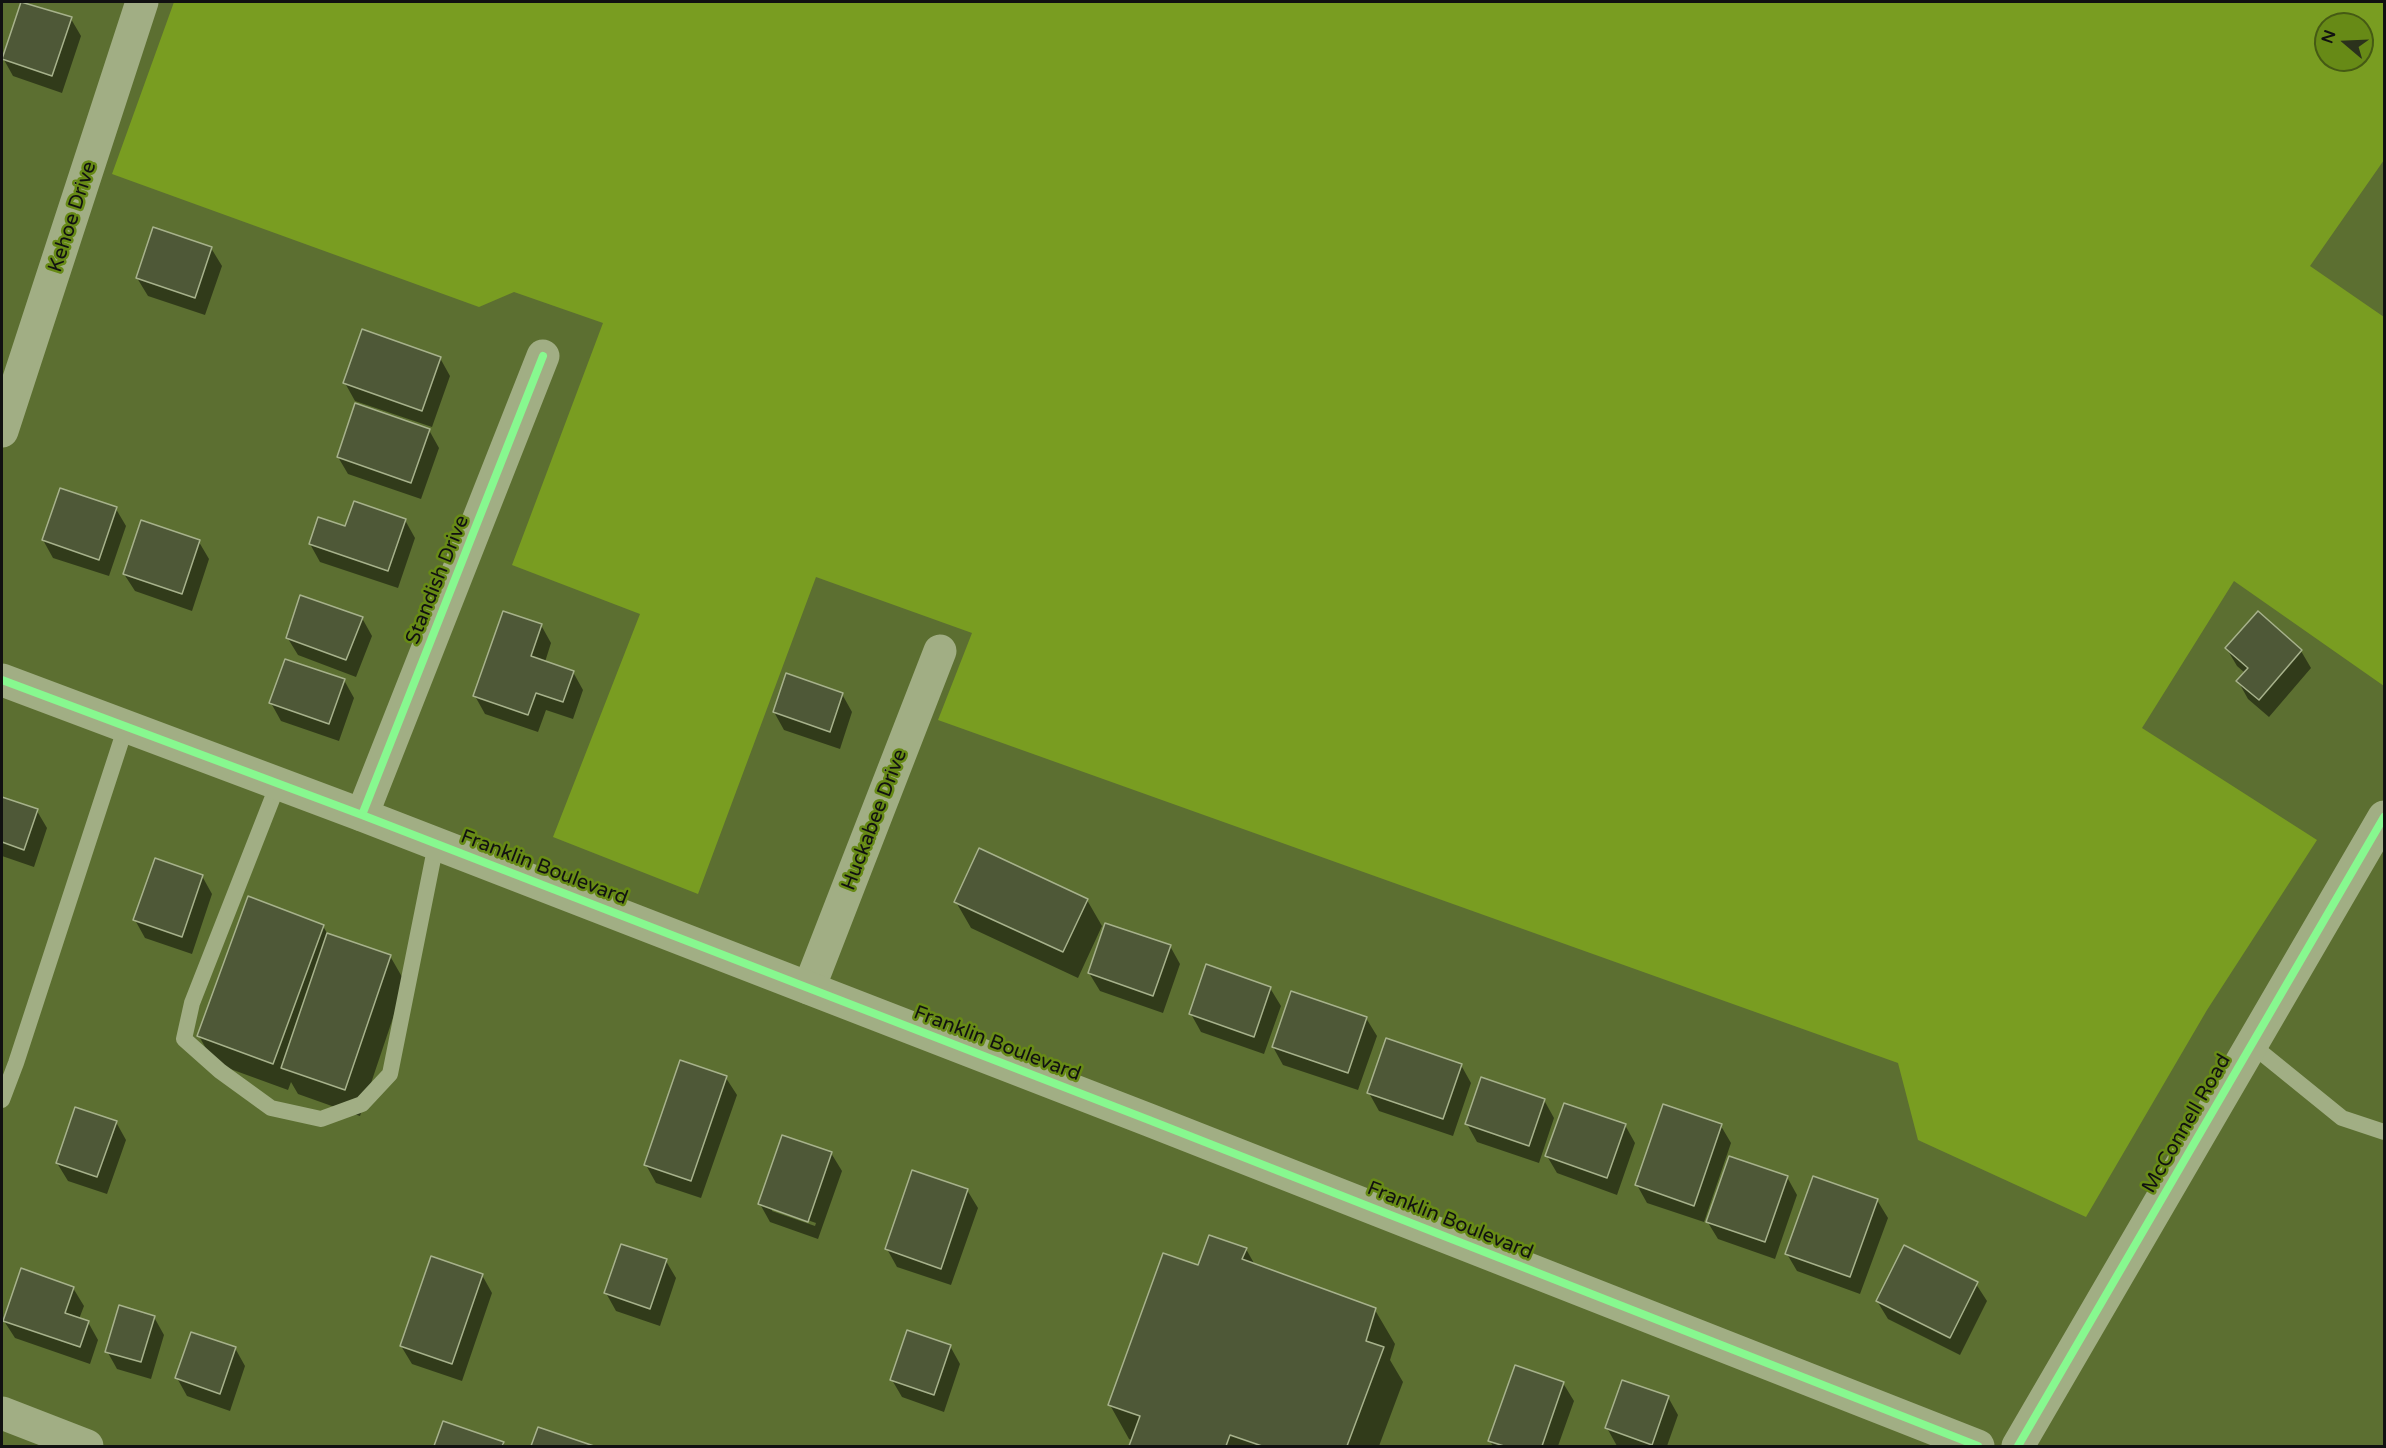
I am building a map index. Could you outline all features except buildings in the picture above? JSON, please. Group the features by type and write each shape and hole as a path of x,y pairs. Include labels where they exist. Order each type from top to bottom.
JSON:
{"street":[{"name":"Kehoe Drive","path":"2,431 142,2"},
{"name":"Standish Drive","path":"362,815 543,356"},
{"name":"Huckabee Drive","path":"809,988 940,651"},
{"name":"Franklin Boulevard","path":"2,680 362,815 809,988 1978,1446"},
{"name":"McConnell Road","path":"2018,1446 2385,818"},
{"path":"2,1413 87,1446"}],"lane":[{"path":"2,1100 126,726"},
{"path":"279,784 192,1003 184,1039 220,1071 271,1108 321,1119 362,1104 390,1074 436,844"},
{"path":"2252,1045 2342,1118 2385,1132"}],"green space":[{"path":"174,2 2384,2 2384,160 2310,266 2384,317 2384,686 2234,581 2142,728 2317,840 2207,1010 2086,1217 1918,1140 1898,1063 938,720 972,633 816,577 698,894 553,837 640,614 512,565 603,323 514,292 479,307 112,174"}],"cycle path":[{"path":"362,815 543,356"},
{"path":"2,680 362,815 1149,1120 1978,1446"},
{"path":"2018,1446 2384,817"}]}
